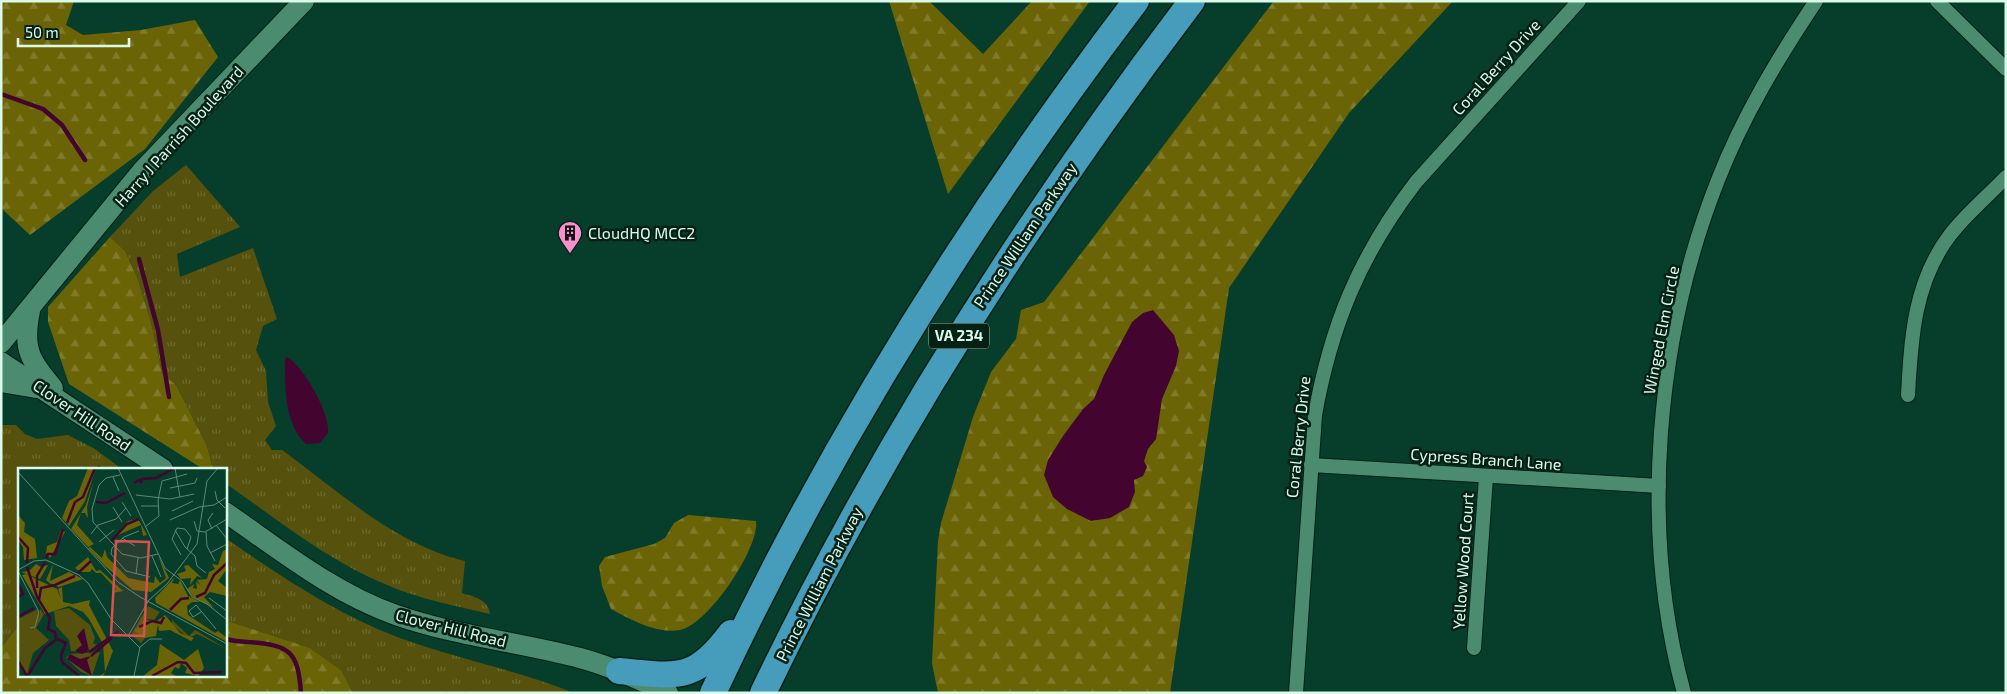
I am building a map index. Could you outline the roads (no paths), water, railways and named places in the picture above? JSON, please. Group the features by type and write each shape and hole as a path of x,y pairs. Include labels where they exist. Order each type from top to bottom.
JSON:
{"highway":[{"name":"VA 234","path":"713,693 770,580 873,390 945,272 1022,155 1136,1"},
{"name":"Prince William Parkway","path":"763,693 826,567 943,361 1065,173 1192,1"},
{"path":"619,671 677,674 697,669 720,647 770,580"}],"street":[{"name":"Harry J Parrish Boulevard","path":"1,343 142,171 304,1"},
{"name":"Coral Berry Drive","path":"1296,693 1315,416 1330,344 1343,306 1371,248 1392,214 1416,182 1579,1"},
{"name":"Winged Elm Circle","path":"1684,693 1668,615 1661,551 1658,486 1659,453 1673,341 1700,229 1717,180 1742,126 1785,48 1816,1"},
{"path":"1937,1 2006,69"},
{"path":"1908,395 1911,337 1916,308 1925,281 1938,253 1951,234 2006,177"},
{"path":"31,308 25,338 30,357 65,404"},
{"name":"Clover Hill Road","path":"1,362 161,468"},
{"path":"1,382 44,390"},
{"name":"Cypress Branch Lane","path":"1311,465 1658,486"},
{"name":"Yellow Wood Court","path":"1474,648 1486,477"},
{"name":"Clover Hill Road","path":"226,513 337,588 395,615 429,625 580,658 619,671 668,693"}],"waterway":[{"path":"1,94 43,109 62,125 85,160"},
{"path":"139,259 158,330 169,397"},
{"path":"226,638 234,641 274,645 289,653 294,659 297,668 301,693"}],"place":[{"name":"CloudHQ MCC2","path":"570,254"}]}
